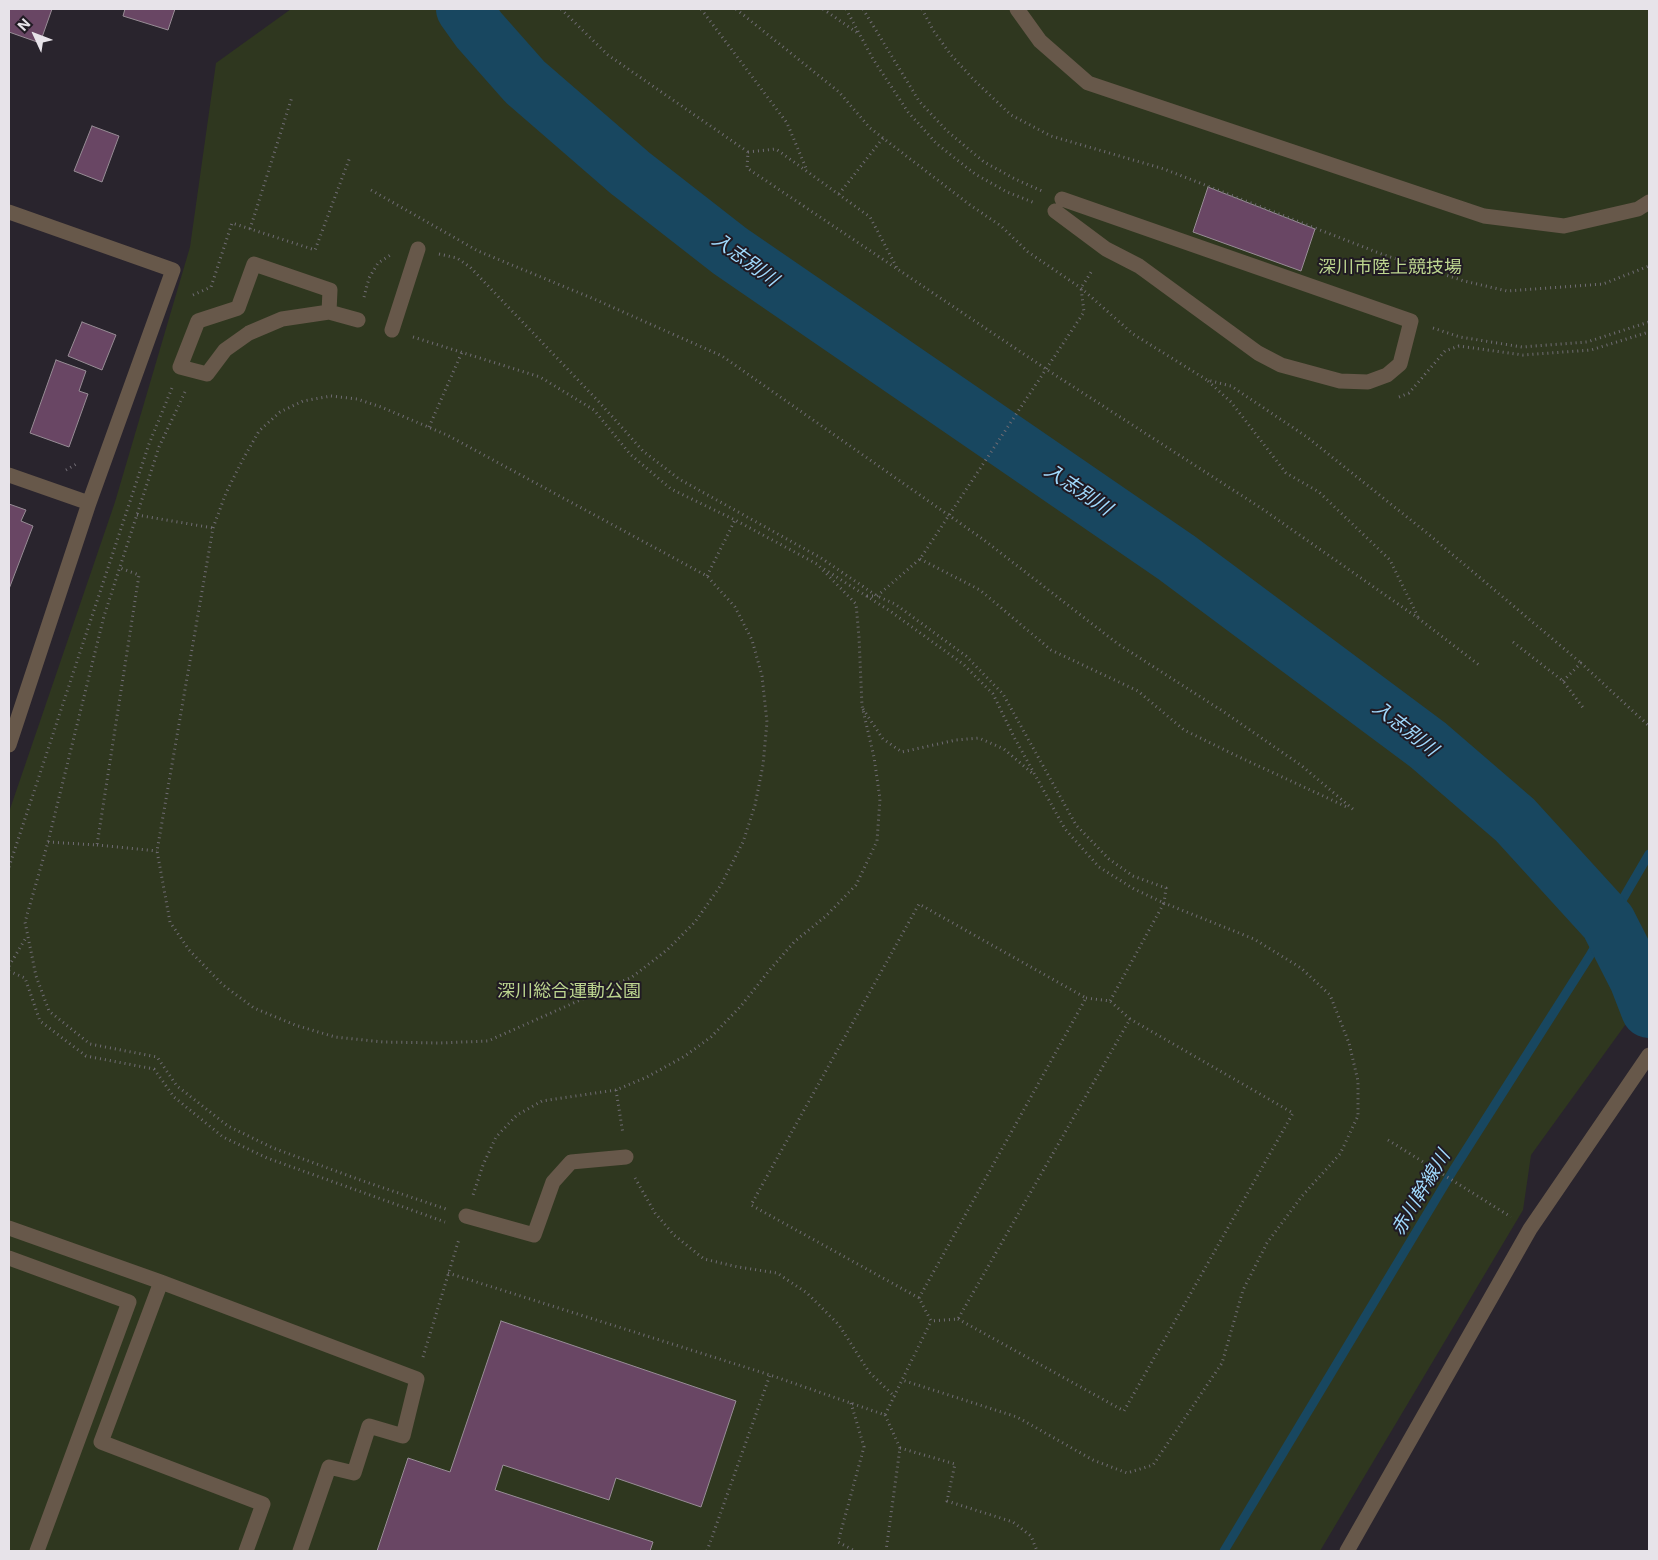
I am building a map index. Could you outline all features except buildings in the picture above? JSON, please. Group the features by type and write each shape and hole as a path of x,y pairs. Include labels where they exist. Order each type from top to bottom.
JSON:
{"street":[{"path":"1017,9 1040,41 1088,83 1484,216 1564,226 1638,209 1649,202"},
{"path":"1058,205 1411,322 1400,364 1387,375 1368,382 1340,380 1281,365 1258,353 1139,266 1106,249 1058,205"},
{"path":"9,212 173,270 89,503 9,745"},
{"path":"392,330 418,249"},
{"path":"330,312 330,290 254,264 238,308 198,321 180,367 207,374 225,350 249,333 282,319 330,312 358,320"},
{"path":"9,475 89,503"},
{"path":"1346,1551 1530,1230 1649,1055"},
{"path":"464,1222 534,1235 553,1182 571,1162 626,1157"},
{"path":"9,1228 161,1282 417,1379 403,1436 368,1426 354,1473 329,1467 300,1551"},
{"path":"9,1258 129,1302 37,1551"},
{"path":"161,1282 101,1442 263,1504 246,1551"}],"path":[{"path":"561,9 608,55 748,152 776,149 870,217 898,270"},
{"path":"702,9 787,123 807,170"},
{"path":"736,9 839,92 870,128 970,205 1001,226 1028,252 1081,288 1133,334 1207,380 1232,402 1286,473 1319,492 1390,560 1418,618"},
{"path":"823,9 859,34"},
{"path":"863,9 919,101 947,131 984,162 1058,205"},
{"path":"922,9 933,30 951,56 1011,115 1051,136 1164,169 1384,255 1464,281 1507,291 1603,284 1649,266"},
{"path":"250,229 292,97"},
{"path":"839,194 883,138"},
{"path":"748,152 747,168 1060,379 1261,508 1418,618 1479,665"},
{"path":"167,285 193,296 211,287 232,223 315,250 350,157"},
{"path":"371,190 478,251 594,299 722,356 976,535 1118,644 1224,712 1302,766 1354,810 1184,730 1138,691 1051,650 980,590 920,558"},
{"path":"358,320 369,278 378,263 390,255 405,249 418,249 457,258 470,268 600,403 642,451 679,479 821,558 877,596 895,604 966,656 1003,694 1076,825 1110,859 1133,876 1166,888 1164,903 1110,1001"},
{"path":"867,596 877,596 920,558 934,539 1084,312 1081,288 1097,262"},
{"path":"1411,322 1460,337 1522,347 1588,342 1649,322"},
{"path":"392,330 540,377 594,410 630,454 671,489 817,564 890,611 963,664 993,694 1035,776 1065,829 1099,868 1134,889 1164,903 1254,939 1301,968 1330,995 1349,1043 1358,1081 1358,1116 1340,1154 1302,1196 1268,1243 1243,1290 1222,1363 1153,1465 1126,1473 1093,1460 1017,1417 902,1380"},
{"path":"429,427 462,352"},
{"path":"9,867 149,444 180,367"},
{"path":"195,371 159,447 104,616 48,842 25,922 36,976 49,1011 90,1044 157,1057 177,1086 228,1126 273,1148 364,1181 464,1222"},
{"path":"1207,380 1230,386 1307,437 1427,533 1581,663 1649,726"},
{"path":"331,396 357,400 381,407 429,427 456,439 707,576 735,607 752,640 760,667 767,722 763,765 755,805 743,842 720,885 695,922 667,950 632,977 488,1041 439,1043 383,1042 335,1037 295,1025 254,1008 223,985 189,950 170,922 157,851 213,528 230,485 259,431 280,412 302,401 331,396"},
{"path":"137,515 213,528"},
{"path":"707,576 734,520"},
{"path":"417,1379 464,1222 483,1165 496,1137 517,1115 542,1101 616,1090 647,1078 685,1056 711,1037 742,1006 794,942 826,916 856,885 877,841 880,799 874,758 862,706 860,636 856,604 817,564"},
{"path":"97,844 139,576 120,568"},
{"path":"1513,642 1563,681 1584,709"},
{"path":"1563,681 1581,663"},
{"path":"862,706 883,739 902,752 956,740 979,738 1004,749 1035,776"},
{"path":"48,842 97,844 157,851"},
{"path":"919,904 1086,998 1110,1001 1130,1019 1293,1113 1124,1411 958,1319 931,1320 919,1298 751,1206 919,904"},
{"path":"9,966 27,936"},
{"path":"9,971 24,978 40,1021 86,1056 154,1069 174,1096 223,1137 267,1158 464,1222"},
{"path":"919,1298 1086,998"},
{"path":"958,1319 1130,1019"},
{"path":"616,1090 626,1157 638,1186 655,1213 674,1235 704,1258 738,1267 777,1273 807,1293 840,1325 869,1372 895,1397"},
{"path":"1388,1140 1530,1230"},
{"path":"448,1273 770,1375 886,1415"},
{"path":"886,1551 900,1448 886,1415 931,1320"},
{"path":"707,1551 770,1375"},
{"path":"851,1404 864,1447 838,1542 855,1551"},
{"path":"900,1448 955,1464 947,1501 1013,1522 1030,1536 1037,1551"}],"green space":[{"name":"深川総合運動公園","path":"291,9 1649,9 1649,992 1531,1155 1523,1210 1320,1551 9,1551 9,812 115,502 190,247 216,63"}],"waterway":[{"name":"入志別川","path":"464,9 479,30 525,82 630,173 730,251 1177,558 1428,745 1515,820 1608,922 1637,979 1649,1010"},
{"name":"赤川幹線川","path":"1224,1551 1454,1169 1589,957 1649,854"}],"park label":[{"name":"深川市陸上競技場","path":"1390,268"}]}
